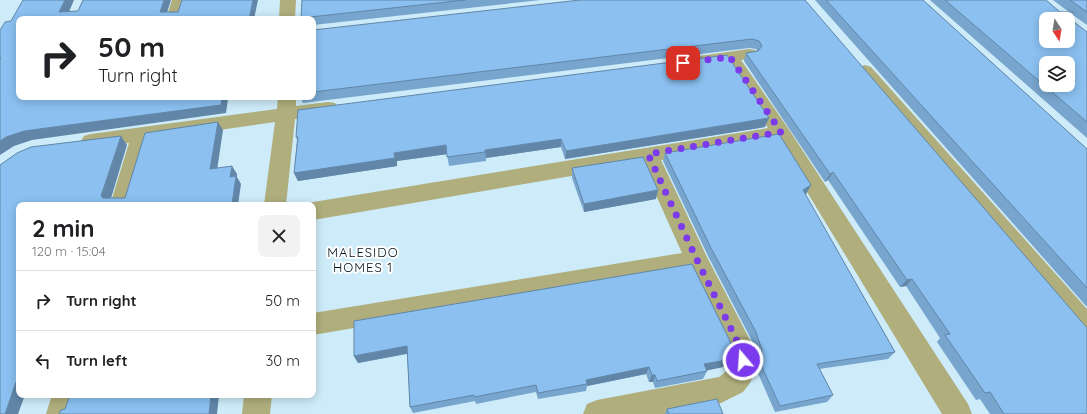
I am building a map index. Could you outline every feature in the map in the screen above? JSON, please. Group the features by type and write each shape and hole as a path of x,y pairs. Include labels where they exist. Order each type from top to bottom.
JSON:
{"street":[{"path":"175,16 180,0"},
{"path":"288,0 288,16"},
{"path":"683,63 740,56 781,132 958,414"},
{"path":"856,59 1087,327"},
{"path":"275,202 286,105"},
{"path":"75,143 142,134 286,105 342,106"},
{"path":"316,210 781,132"},
{"path":"122,202 142,134"},
{"path":"597,414 721,390 734,384 740,377 743,360 741,349 697,260 648,154"},
{"path":"316,324 697,260"},
{"path":"60,414 65,398"},
{"path":"256,414 258,398"}],"building":[{"path":"23,0 65,0 59,12 78,11 83,0 164,0 160,12 178,12 182,0 253,0 250,16 16,16 16,100 222,100 221,105 24,131 6,137 0,141 0,30 5,22 11,21"},
{"path":"302,0 465,0 316,16 301,16"},
{"path":"580,0 805,0 1087,328 1087,414 1004,414 990,392 985,393 945,335 950,334 912,279 907,280 833,172 830,174 746,53 758,51 762,46 759,41 752,39 316,92 316,30"},
{"path":"826,0 923,0 1087,149 1087,288"},
{"path":"945,0 1046,0 1060,12 1039,12 1039,48 1075,48 1075,23 1087,32 1087,122 1052,92 1075,92 1075,56 1039,56 1039,81"},
{"path":"1070,0 1087,0 1087,12"},
{"path":"727,55 769,118 566,151 561,139 447,157 446,145 394,153 395,158 294,173 298,137 296,137 298,110"},
{"path":"218,122 210,169 232,166 230,177 236,176 232,202 16,202 16,382 5,414 0,414 0,165 17,153 31,147 121,136 101,196 103,198 125,198 145,133"},
{"path":"779,134 811,185 803,190 895,352 817,364 833,395 780,406 761,365 762,350 756,332 711,248 665,153"},
{"path":"643,157 658,190 584,204 572,168"},
{"path":"692,264 731,343 733,356 732,359 704,364 707,371 657,381 655,375 652,375 649,367 586,380 587,384 538,393 536,385 410,407 407,346 354,356 354,321"},
{"path":"69,398 211,398 209,414 59,414 61,410 65,409"},
{"path":"717,399 723,414 669,414 667,409"}],"district":[{"name":"MALESIDO HOMES 1","path":"363,260"}],"route":[{"path":"683,63 730,57 781,132 648,154 697,260 741,349 743,360"}]}
